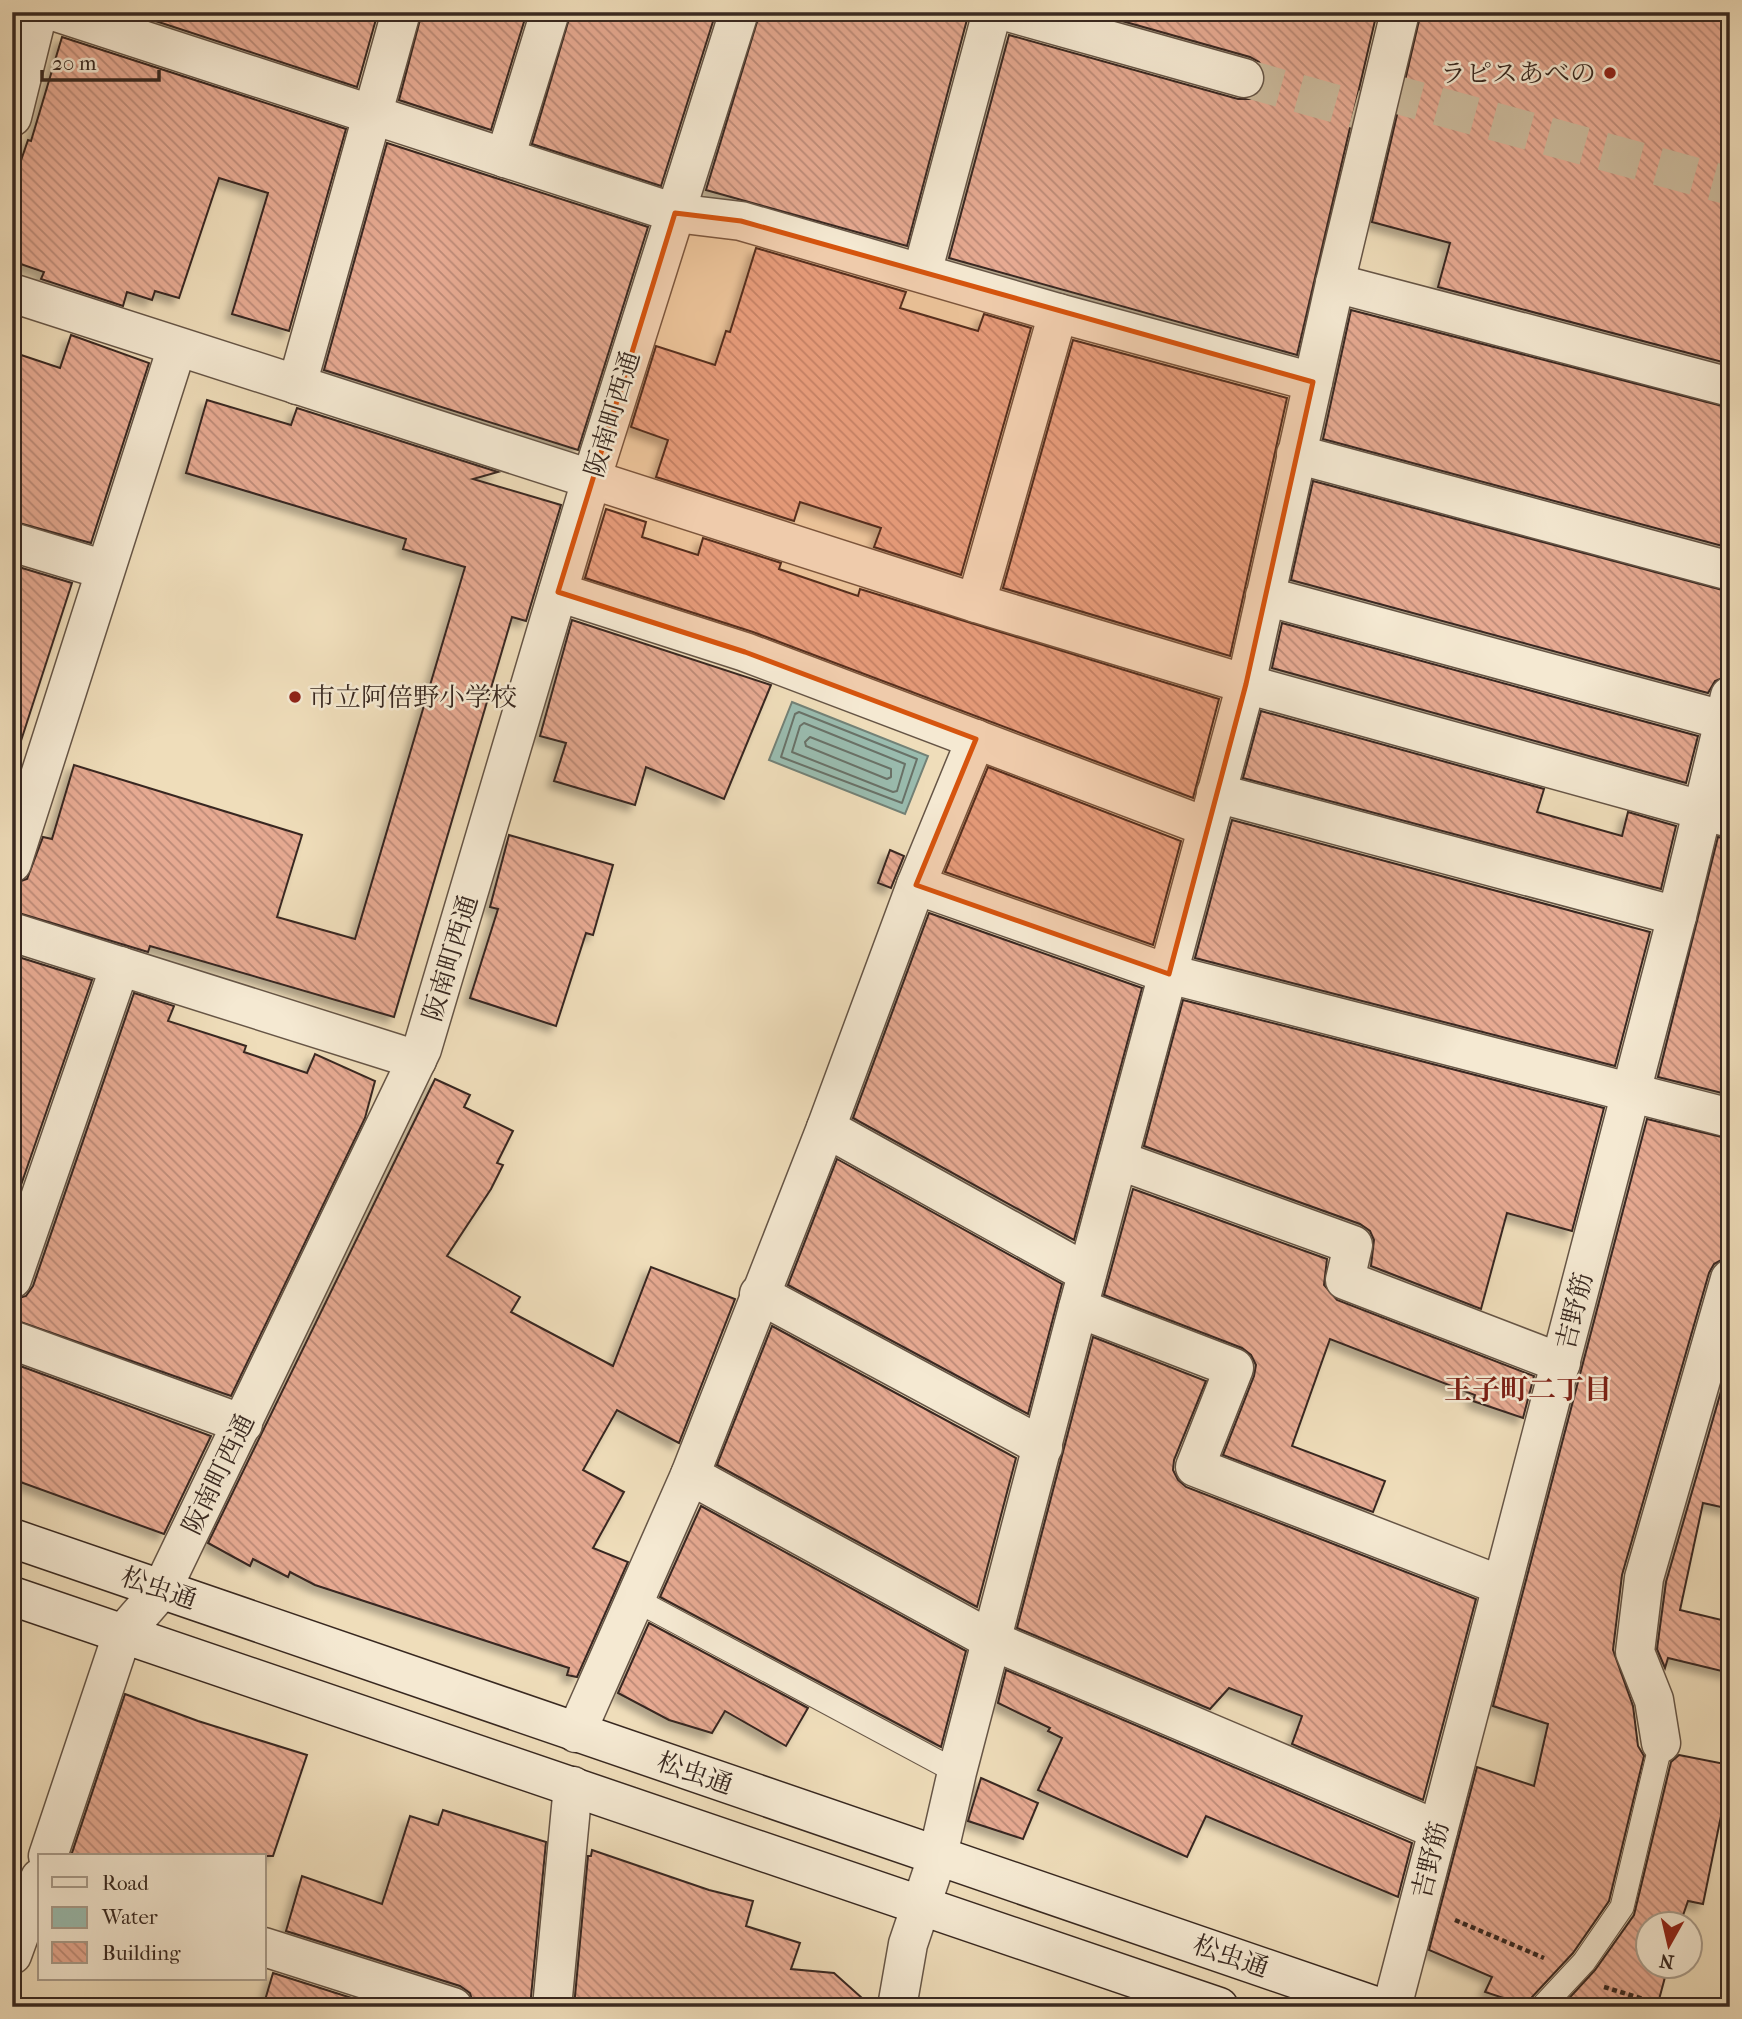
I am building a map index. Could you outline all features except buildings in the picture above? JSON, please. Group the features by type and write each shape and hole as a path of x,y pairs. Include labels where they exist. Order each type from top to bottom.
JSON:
{"street":[{"path":"12,117 38,12"},
{"path":"56,12 675,213 741,221 1058,313 1312,382"},
{"path":"297,385 401,12"},
{"path":"505,158 551,12"},
{"name":"阪南町西通","path":"49,1854 122,1634 162,1588 417,1060 592,477 739,12"},
{"path":"922,273 992,12"},
{"path":"1008,12 1244,78"},
{"path":"907,2002 908,1944 939,1856 957,1772 1083,1290 1246,684 1312,382 1400,12"},
{"path":"1335,283 1730,387"},
{"path":"12,293 592,477 976,603 1246,684 1716,814"},
{"path":"976,603 1058,313"},
{"path":"12,863 177,347"},
{"path":"1296,454 1730,571"},
{"path":"12,542 105,570"},
{"path":"558,592 745,652 976,739 1211,810 1676,916"},
{"path":"1265,596 1726,708"},
{"name":"吉野筋","path":"1392,2007 1676,916 1716,814 1726,708"},
{"path":"576,1732 690,1475 826,1128 916,886 976,739"},
{"path":"916,886 1169,974 1730,1118"},
{"path":"12,932 417,1060"},
{"path":"12,1279 120,966"},
{"path":"826,1128 1083,1290 1234,1368 1195,1467 1500,1585"},
{"path":"1118,1160 1353,1245 1345,1280 1561,1363"},
{"path":"1661,1742 1654,1700 1635,1652 1644,1578 1730,1279"},
{"path":"759,1294 1043,1447"},
{"path":"12,1340 243,1424"},
{"path":"690,1475 993,1641 1438,1830"},
{"name":"松虫通","path":"12,1538 1378,2007"},
{"name":"松虫通","path":"12,1596 1219,2007"},
{"path":"552,2007 573,1786"},
{"path":"12,1866 38,1876"},
{"path":"12,1955 38,1883"},
{"path":"266,1948 453,2007"}],"lane":[{"path":"636,1600 957,1772"},
{"path":"1542,2007 1584,1962 1622,1907 1661,1742"}],"path":[{"path":"1419,1905 1557,1964 1569,1975 1669,2007"}],"highlighted area":[{"path":"675,213 741,221 1313,382 1246,684 1169,974 916,885 976,739 745,652 558,592"}],"water":[{"path":"792,702 928,756 905,814 769,760"}],"tunnel":[{"path":"1244,78 1376,115"},
{"path":"1383,91 1730,186"}],"place":[{"name":"ラピスあべの","path":"1610,73"},
{"name":"市立阿倍野小学校","path":"295,697"}],"district":[{"name":"王子町二丁目","path":"1528,1389"}]}
